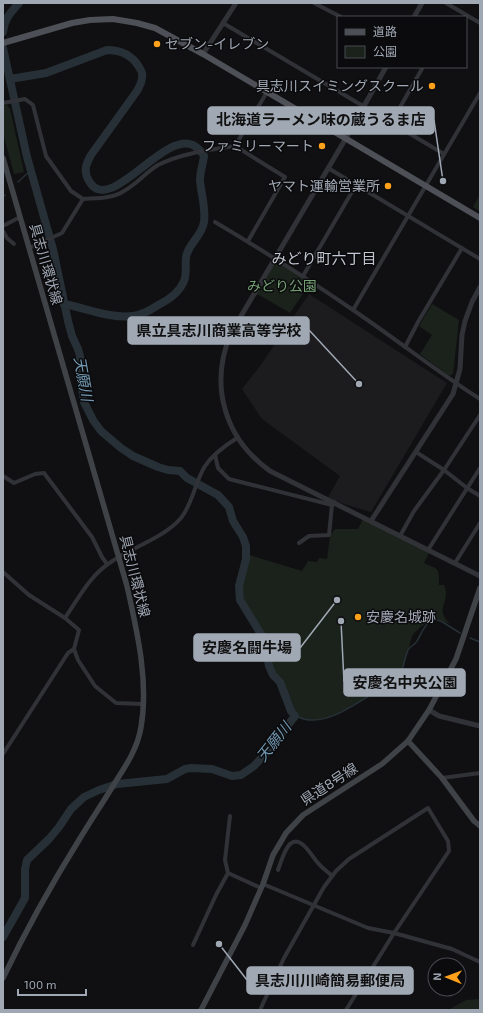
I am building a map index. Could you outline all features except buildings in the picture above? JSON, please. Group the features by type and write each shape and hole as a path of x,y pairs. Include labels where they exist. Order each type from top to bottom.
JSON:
{"main road":[{"path":"3,43 80,22 113,19 137,23 154,28 203,54 480,218"},
{"name":"具志川環状線","path":"3,158 127,586 138,643 143,704 139,738 131,757 43,900 23,936 3,978"},
{"name":"県道8号線","path":"201,1010 244,925 278,846 286,833 303,815 382,764 408,741 429,710 456,659 479,591"},
{"path":"408,741 442,778 474,821 480,826"}],"street":[{"path":"203,54 236,3"},
{"path":"314,3 339,16"},
{"path":"415,16 422,3"},
{"path":"446,3 480,23"},
{"path":"223,23 364,108 444,154"},
{"path":"385,68 364,108 226,344 220,377 222,397 227,416 237,438 257,461 270,471 333,504 371,521 480,576"},
{"path":"391,123 422,68"},
{"path":"235,146 267,92"},
{"path":"353,310 480,93"},
{"path":"4,103 25,99 33,105 46,156 71,191 83,199 109,197 124,192 157,166 173,159 235,146 285,177 248,241"},
{"path":"328,168 480,259"},
{"path":"303,276 356,185"},
{"path":"29,248 62,233 83,199"},
{"path":"3,226 20,217"},
{"path":"215,222 303,276 456,384 480,399"},
{"path":"3,231 7,238 14,244"},
{"path":"405,347 418,322 462,248"},
{"path":"371,521 447,405 456,384 460,369 462,335 465,321 472,302 480,287"},
{"path":"400,536 414,511 444,470 480,415"},
{"path":"65,618 95,574 118,557 165,532 181,518 192,498 206,466 215,455 237,438"},
{"path":"416,452 480,496"},
{"path":"215,455 218,468 229,479 333,504"},
{"path":"428,550 480,468"},
{"path":"3,476 14,483 35,474 44,473 92,537 102,558 107,564"},
{"path":"299,543 310,536 328,535 333,504"},
{"path":"455,563 478,529 480,523"},
{"path":"3,572 29,595 65,618 79,630 74,649 78,660 95,686 116,703 143,704"},
{"path":"3,754 68,653 74,649"},
{"path":"429,710 439,716 480,726"},
{"path":"442,778 480,773"},
{"path":"260,1010 284,958 324,886 332,876 349,859 428,808 448,841 449,851 394,933 346,1010"},
{"path":"192,945 228,873 225,860 230,816"},
{"path":"278,870 287,849 291,843 296,842 301,843 318,864 332,876"},
{"path":"228,873 313,905 368,928 394,933 452,949 480,962"}],"shaded area":[{"path":"309,294 447,383 371,512 327,499 340,476 262,419 242,389 260,366"}],"green space":[{"path":"7,105 10,109 24,172 14,174 3,133 3,106"},
{"path":"480,194 480,210 479,211 473,207"},
{"name":"みどり公園","path":"275,258 310,283 290,313 259,295 253,295"},
{"path":"432,304 459,320 453,374 449,376 420,354 432,335 419,326"},
{"path":"363,519 430,551 424,563 438,570 439,585 444,585 446,591 443,613 450,624 435,618 417,630 412,636 401,671 394,681 353,706 330,717 319,720 301,719 294,715 291,711 282,685 273,674 267,659 260,632 241,603 239,593 246,554 302,571 308,561 317,562 319,558 327,559 330,536 335,529 358,529"},
{"path":"480,999 480,1010 448,1010 466,1000"}],"waterway":[{"name":"天願川","path":"3,32 6,19 19,3"},
{"name":"天願川","path":"3,48 27,157 53,249 68,321 80,356 84,402 93,420 101,431 121,448 133,456 158,467 180,471 187,478 218,495 229,507 233,521 243,537 246,546 246,559 239,586 240,600 264,639 269,666 273,675 280,682 291,711 295,716 268,751 254,766 241,775 232,776 212,769 191,768 185,769 167,779 117,784 84,797 71,809 49,839 27,860 25,869 25,898 3,937"},
{"name":"天願川","path":"10,79 46,73 107,50 121,52 133,59 141,69 142,73 142,80 139,87 91,155 87,165 87,177 89,181 98,189 109,189 123,182 167,150 181,144 193,145 200,150 204,156 200,174 204,206 204,222 201,232 187,252 185,278 177,292 151,310 125,317 107,315 64,304"},
{"path":"18,182 31,170"},
{"path":"295,716 310,720 331,716 353,706 394,681 401,671 408,650 416,642 428,623 436,620 441,621 460,633"},
{"path":"470,638 480,642"}],"place":[{"name":"セブン-イレブン","path":"157,44"},
{"name":"具志川スイミングスクール","path":"432,86"},
{"name":"ファミリーマート","path":"322,146"},
{"name":"北海道ラーメン味の蔵うるま店","path":"443,181"},
{"name":"ヤマト運輸営業所","path":"388,186"},
{"name":"県立具志川商業高等学校","path":"359,384"},
{"name":"安慶名闘牛場","path":"337,600"},
{"name":"安慶名城跡","path":"358,617"},
{"name":"安慶名中央公園","path":"341,621"},
{"name":"具志川川崎簡易郵便局","path":"219,944"}],"district":[{"name":"みどり町六丁目","path":"324,259"}]}
